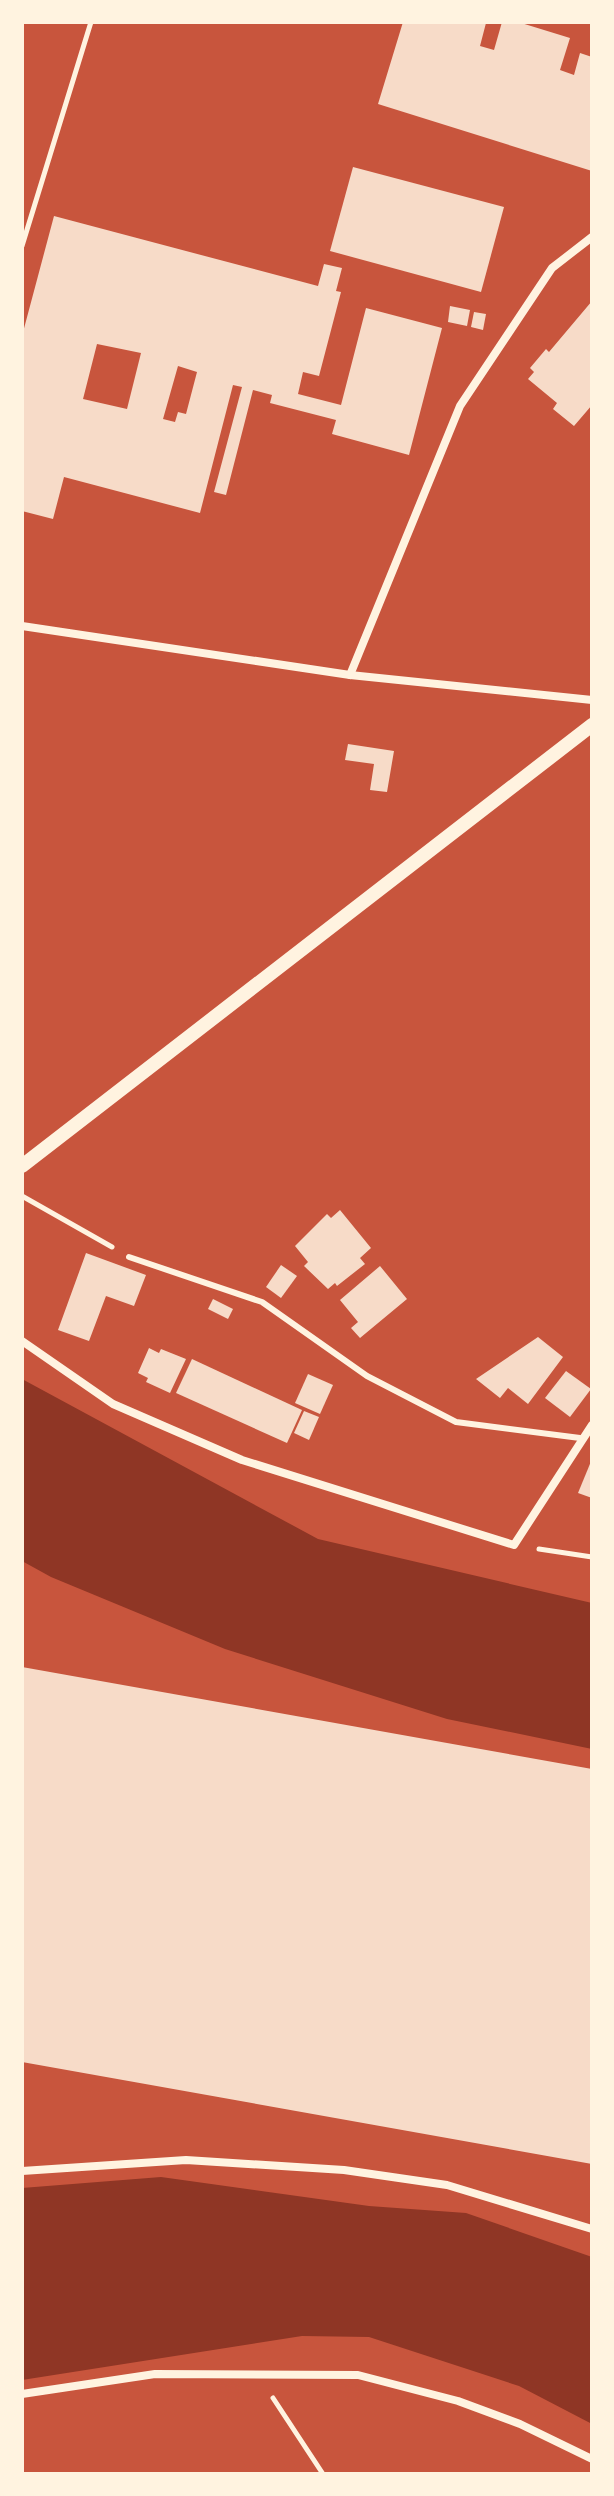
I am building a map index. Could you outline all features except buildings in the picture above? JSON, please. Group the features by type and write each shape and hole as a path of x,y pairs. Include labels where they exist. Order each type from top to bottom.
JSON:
{"street":[{"path":"350,675 460,406 552,268 592,237"},
{"path":"22,626 350,675 592,700"},
{"path":"22,1166 592,725"},
{"path":"22,1341 113,1404 242,1460 514,1545 580,1438 592,1425"},
{"path":"22,2171 186,2160 344,2170 447,2185 592,2229"},
{"path":"22,2394 155,2374 358,2375 458,2401 520,2424 592,2459"}],"lane":[{"path":"129,1257 262,1302 367,1376 456,1422 580,1438"}],"path":[{"path":"22,246 91,22"},
{"path":"22,1196 129,1257"},
{"path":"514,1545 592,1557"},
{"path":"257,2373 323,2474"}],"shaded area":[{"path":"22,1379 318,1539 592,1603 592,1749 447,1719 225,1649 51,1577 22,1561"},
{"path":"161,2177 369,2206 466,2213 592,2257 592,2424 519,2386 369,2337 302,2336 22,2380 22,2188"}]}
